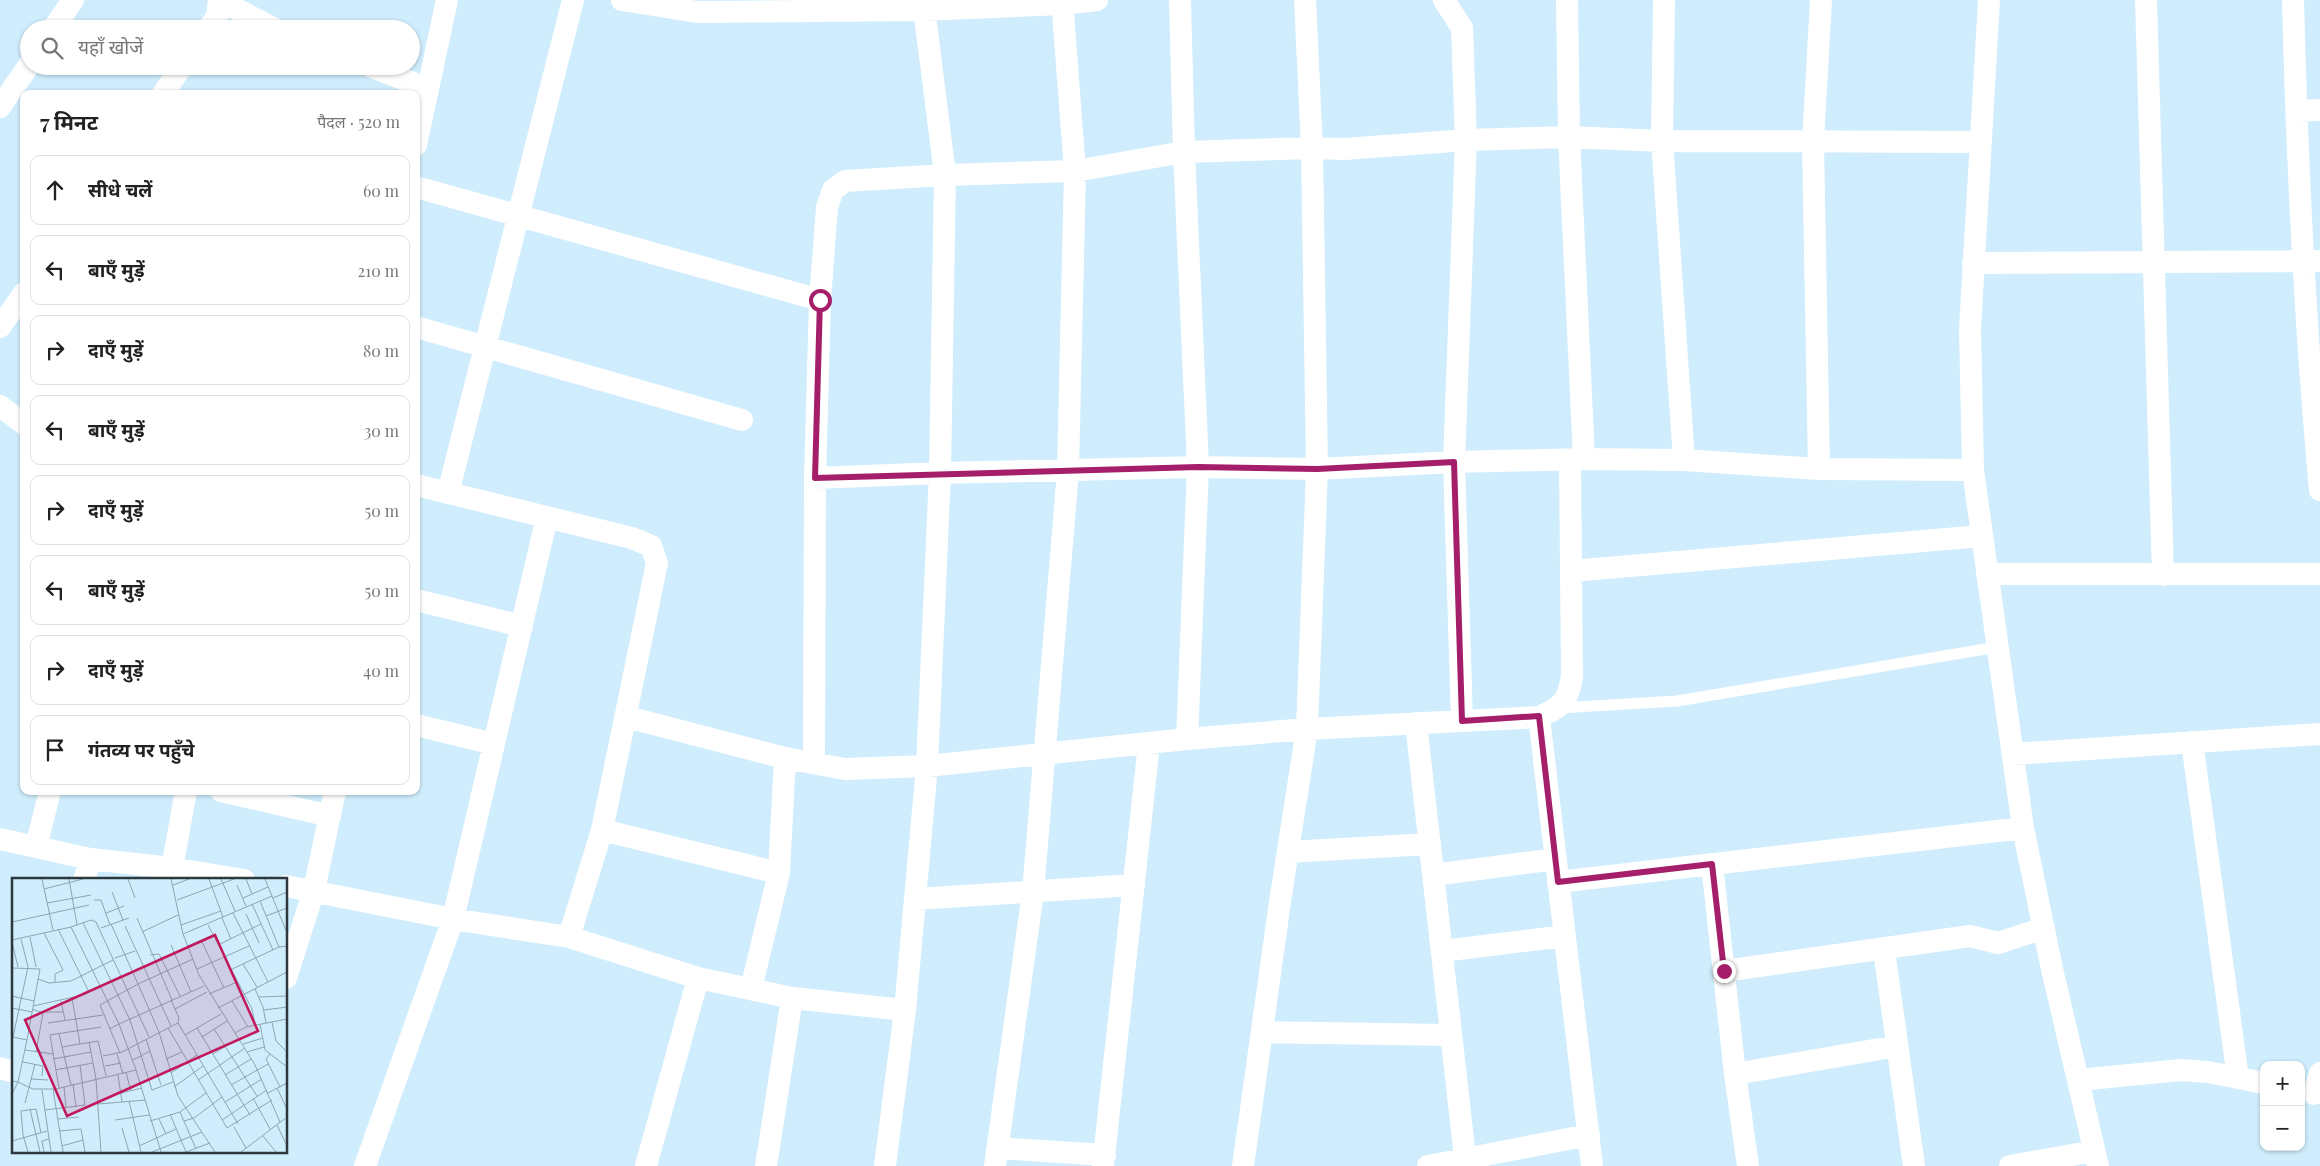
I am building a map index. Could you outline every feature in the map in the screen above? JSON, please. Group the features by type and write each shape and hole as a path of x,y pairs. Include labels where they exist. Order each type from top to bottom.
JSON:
{"street":[{"path":"60,20 73,0"},
{"path":"215,20 217,17 219,0 258,20"},
{"path":"420,126 447,0"},
{"path":"448,493 573,0"},
{"path":"622,0 697,12 777,6 923,5 1097,0"},
{"path":"1180,0 1184,152 1198,467 1187,739"},
{"path":"1243,1166 1307,728 1317,469 1312,148 1305,0"},
{"path":"1444,0 1462,28 1466,140 1454,462 1462,721"},
{"path":"627,717 785,758 845,769 927,766 1307,728 1462,721 1549,712 1569,694 1572,676 1571,571 1577,460 1567,0"},
{"path":"1664,0 1662,141 1684,460"},
{"path":"1819,469 1813,142 1821,0"},
{"path":"1989,0 1970,329 1973,470 2023,828 2096,1158 2010,1166"},
{"path":"2146,0 2162,575"},
{"path":"2293,0 2296,111 2312,261 2320,490"},
{"path":"1062,2 1075,171 1068,471 1033,892 996,1157 1104,1161 1149,744"},
{"path":"885,1166 904,1010 927,766 940,473 946,175 923,5"},
{"path":"0,107 22,75"},
{"path":"166,90 176,75"},
{"path":"393,75 428,89"},
{"path":"2296,111 2320,110"},
{"path":"814,763 815,478 820,300 827,207 833,190 845,181 946,175 1075,171 1184,152 1312,148 1345,149 1466,140 1569,137 1662,141 1980,142"},
{"path":"420,188 820,300"},
{"path":"1973,262 2312,261"},
{"path":"0,327 20,299"},
{"path":"420,328 486,345 742,420"},
{"path":"0,406 20,421"},
{"path":"815,478 1198,467 1317,469 1454,462 1577,460 1684,460 1819,469 1973,470"},
{"path":"420,486 632,538 651,546 657,563 627,717 602,830 569,937"},
{"path":"365,1166 453,919 547,517"},
{"path":"1571,571 1982,536"},
{"path":"1987,574 2320,574"},
{"path":"420,601 522,626"},
{"path":"1549,712 1558,882 1592,1166"},
{"path":"1416,723 1466,1162"},
{"path":"420,726 494,744"},
{"path":"2013,754 2320,734"},
{"path":"2192,742 2238,1078"},
{"path":"751,989 779,873 785,758"},
{"path":"36,848 49,795"},
{"path":"172,868 185,795"},
{"path":"238,795 330,816"},
{"path":"288,972 314,890 334,795"},
{"path":"1558,882 2023,828"},
{"path":"602,830 779,873"},
{"path":"0,839 36,848 87,869 172,868 200,877 215,878"},
{"path":"1288,852 1430,844"},
{"path":"1433,875 1556,859"},
{"path":"1712,864 1735,1074 1748,1166"},
{"path":"915,899 1134,885"},
{"path":"288,886 453,919 569,937 698,978 792,998 904,1010"},
{"path":"1724,971 1884,950 1970,936 1998,943 2044,928"},
{"path":"1442,951 1565,936"},
{"path":"1884,950 1914,1166"},
{"path":"646,1166 698,978"},
{"path":"766,1166 792,998"},
{"path":"1262,1032 1451,1035"},
{"path":"1735,1074 1897,1046"},
{"path":"2078,1080 2181,1070 2208,1072 2260,1082"},
{"path":"1428,1166 1466,1162 1589,1134"}],"lane":[{"path":"1549,712 1677,700 1997,647"}],"route":[{"path":"820,300 815,478 1198,467 1317,469 1454,462 1462,721 1539,716 1558,882 1712,864 1724,971"}]}
